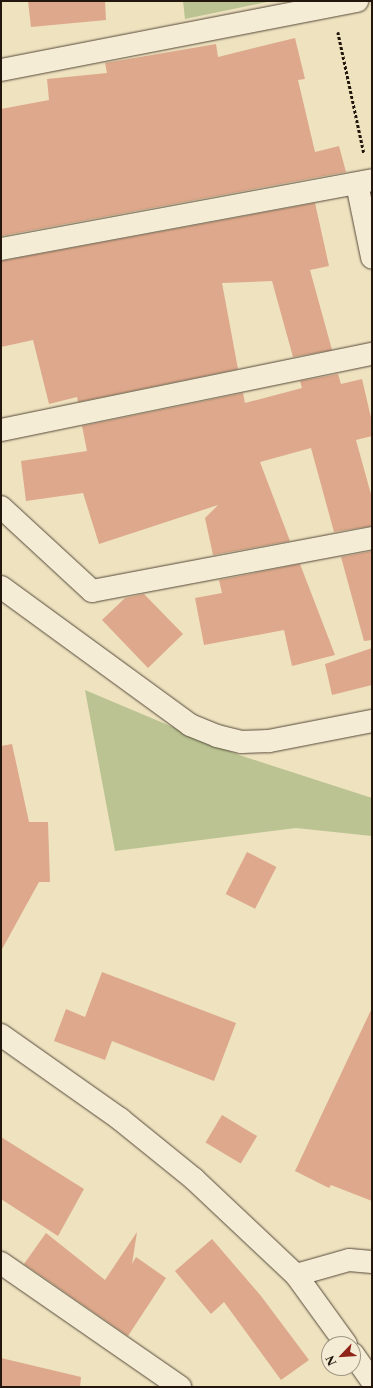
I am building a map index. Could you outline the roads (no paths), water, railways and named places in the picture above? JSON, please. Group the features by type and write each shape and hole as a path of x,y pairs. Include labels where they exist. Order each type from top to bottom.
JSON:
{"street":[{"path":"1,70 357,1"},
{"path":"1,248 366,181 372,257"},
{"path":"1,430 372,354"},
{"path":"1,507 92,591 372,538"},
{"path":"1,587 190,725 217,736 242,742 268,741 372,721"},
{"path":"1,1035 120,1119 189,1175 296,1275 340,1336"},
{"path":"296,1275 349,1260 372,1262"},
{"path":"1,1263 180,1387"},
{"path":"361,1365 372,1381"}]}
